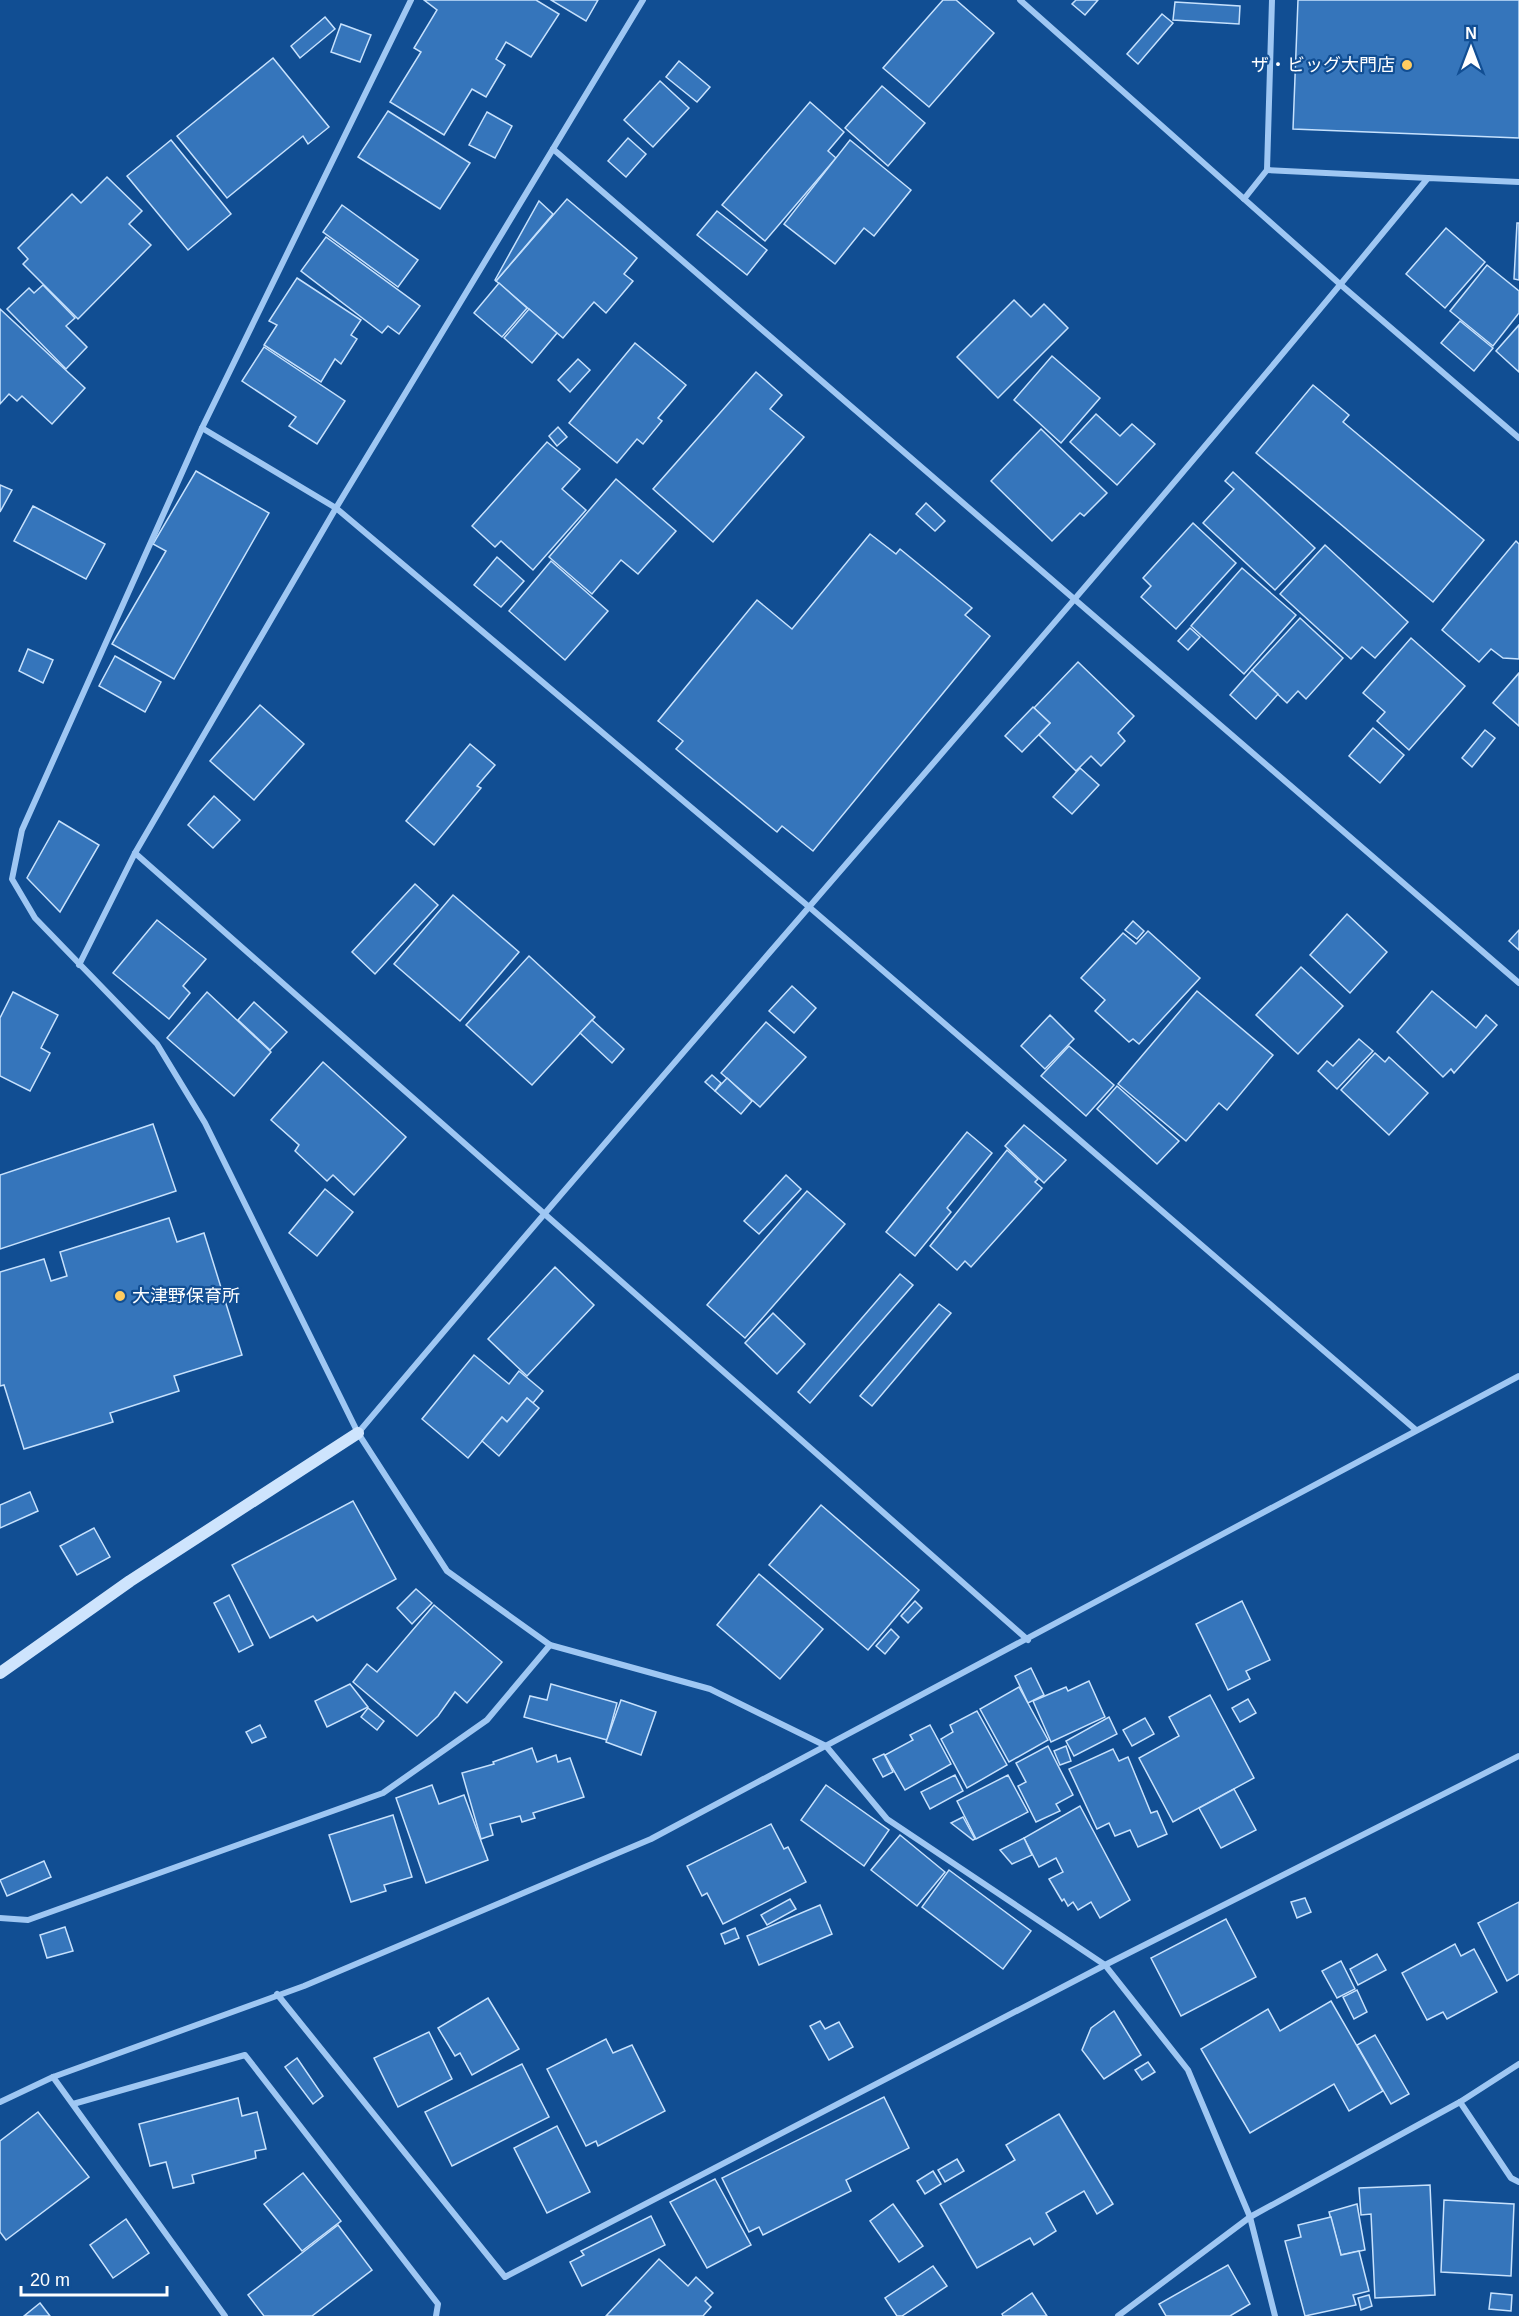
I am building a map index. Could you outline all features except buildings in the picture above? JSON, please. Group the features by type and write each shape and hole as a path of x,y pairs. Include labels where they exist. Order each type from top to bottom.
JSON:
{"street":[{"path":"411,0 202,428 22,830 12,879 35,918 157,1044 205,1123 358,1433 447,1571 550,1646 710,1689 826,1746 886,1819 1105,1965 1188,2070 1250,2217 1275,2316"},
{"path":"79,965 135,853 336,508 643,0"},
{"path":"1020,0 1244,200 1519,438"},
{"path":"1244,200 1267,170 1272,0"},
{"path":"553,149 1519,983"},
{"path":"1267,170 1519,182"},
{"path":"0,1673 130,1581 358,1433 543,1213 1074,599 1341,285 1428,178"},
{"path":"202,428 336,508 808,906 1416,1430"},
{"path":"135,853 1028,1640"},
{"path":"0,2102 53,2077 277,1994 651,1839 1028,1640 1519,1376"},
{"path":"0,1918 28,1920 383,1793 487,1720 550,1646"},
{"path":"277,1994 505,2277 1105,1965 1519,1756"},
{"path":"72,2103 245,2055 438,2304 436,2316"},
{"path":"1118,2316 1142,2301 1250,2217 1460,2102 1519,2064"},
{"path":"53,2077 225,2316"},
{"path":"1460,2102 1510,2178 1519,2182"}],"place":[{"name":"ザ・ビッグ大門店","path":"1407,65"},
{"name":"大津野保育所","path":"120,1296"}]}
